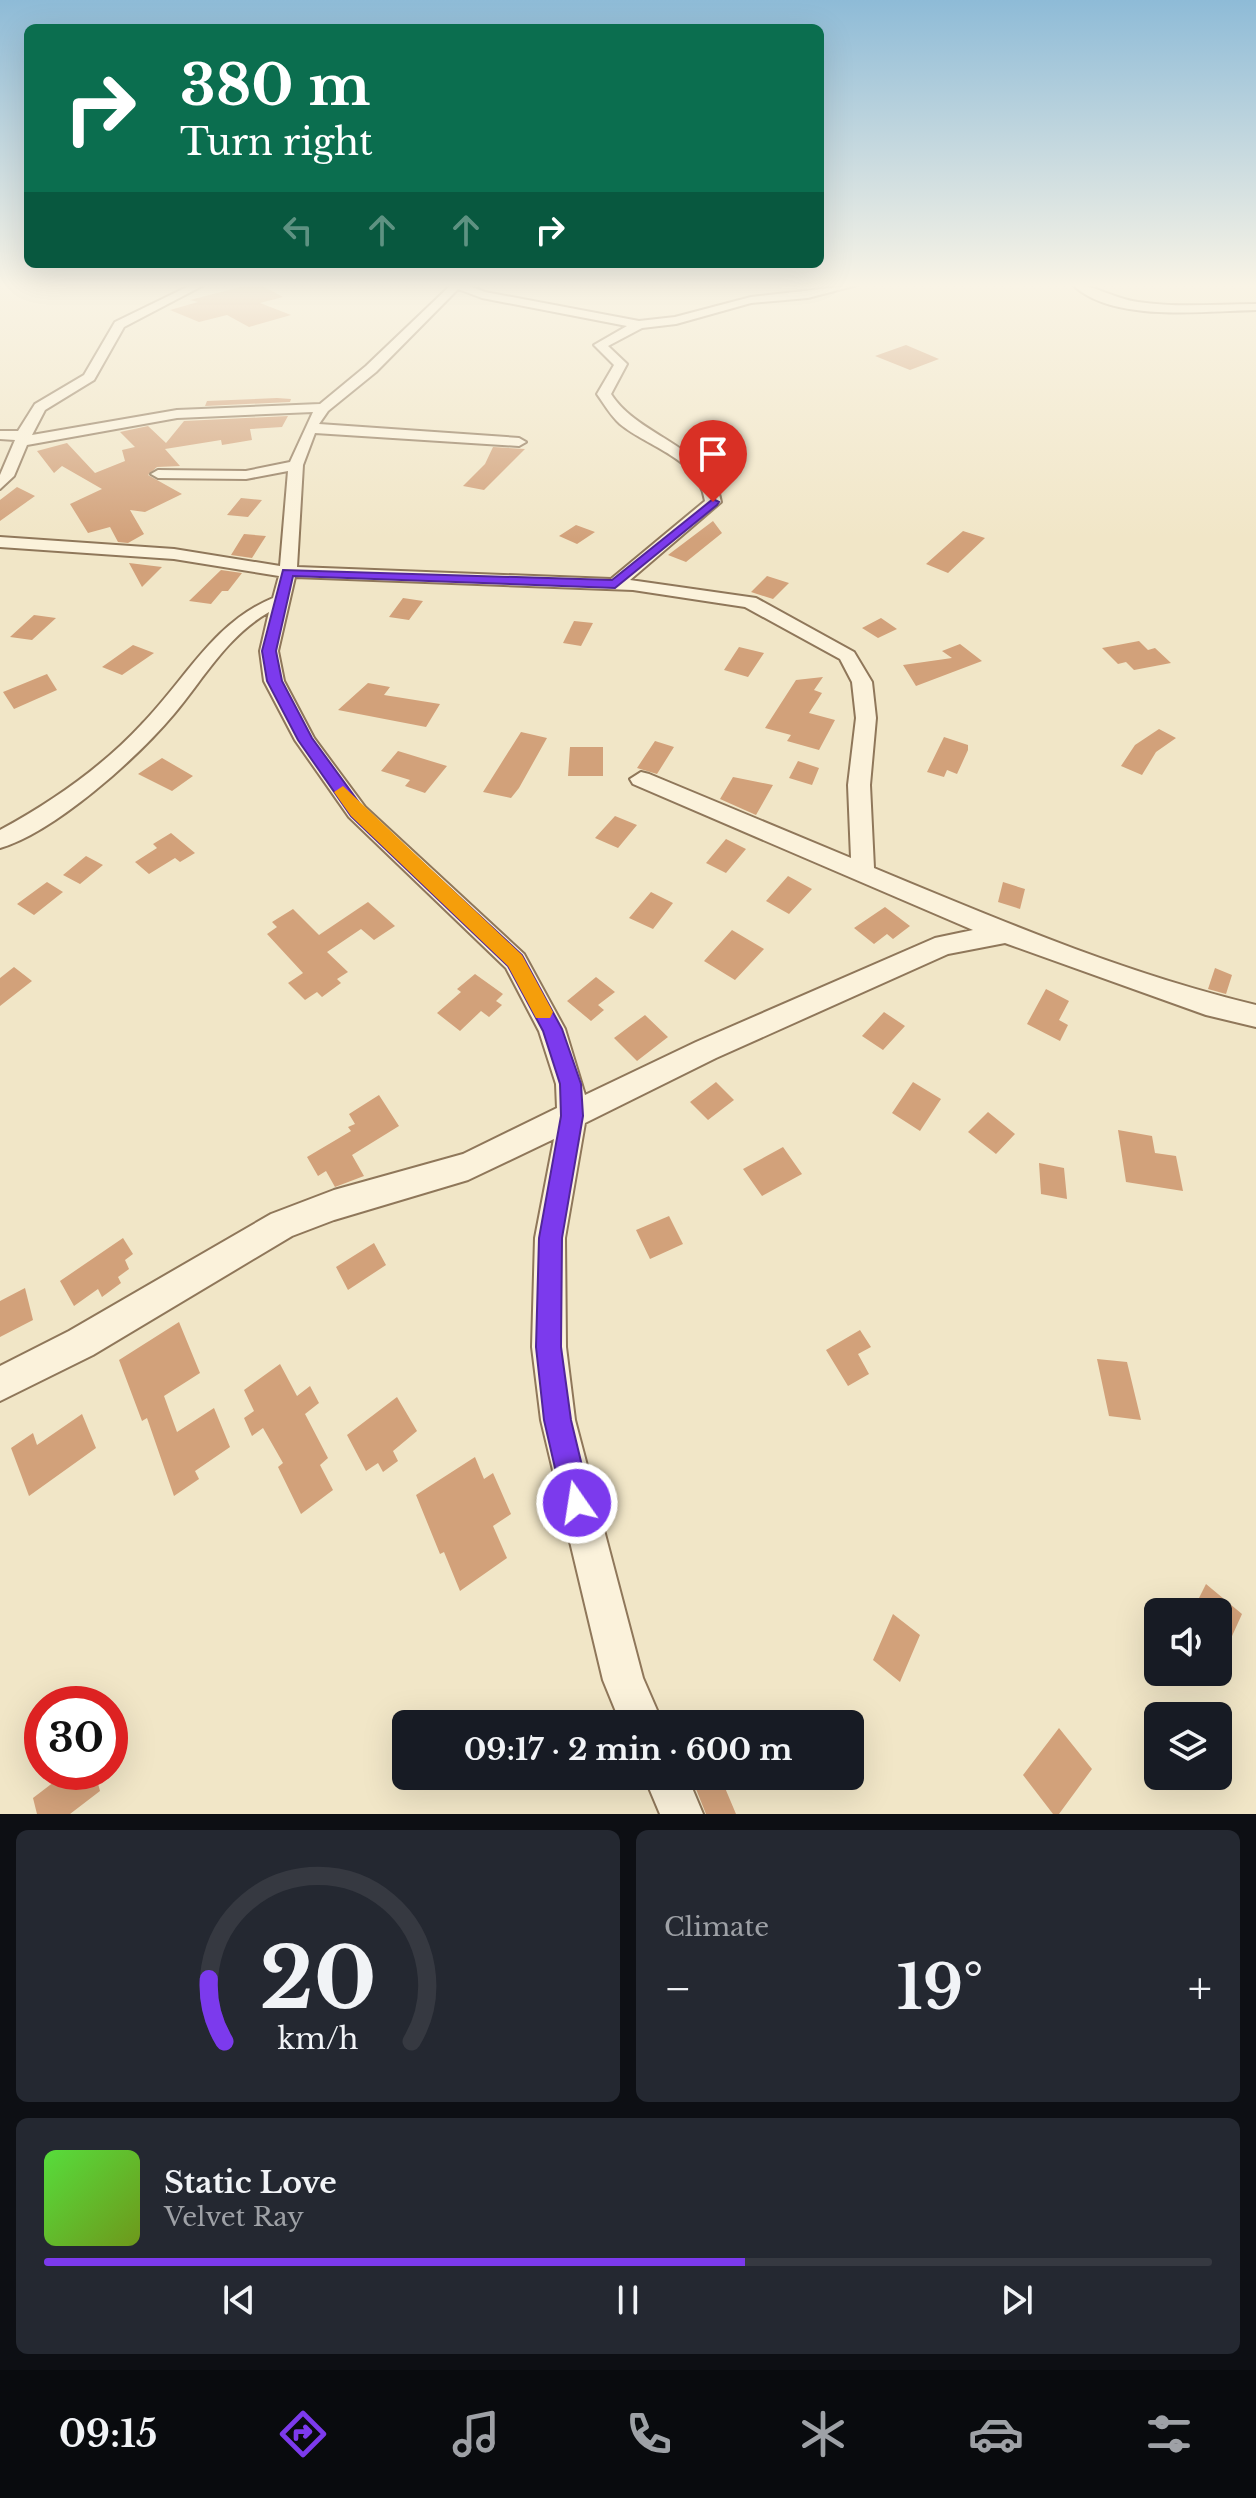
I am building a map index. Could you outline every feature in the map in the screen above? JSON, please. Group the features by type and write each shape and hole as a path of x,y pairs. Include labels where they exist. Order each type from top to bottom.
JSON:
{"street":[{"path":"2,478 40,407 89,377 93,370"},
{"path":"370,370 316,418 296,465 288,572 269,651 274,681 305,740 357,812 515,961 552,1029 570,1084 572,1116 550,1238 549,1347 558,1420 590,1559 623,1680 636,1710"},
{"path":"615,584 713,502 708,482 686,459 624,419 604,394 618,370"},
{"path":"0,435 24,438 177,414 316,418 519,442"},
{"path":"158,474 246,475 296,465"},
{"path":"0,542 174,554 288,572 615,584 750,602 801,627 847,656 862,682 866,718 859,785 863,873"},
{"path":"0,840 93,779 164,715 205,657 243,619 281,601"},
{"path":"641,779 1006,933 1206,1004 1256,1016"},
{"path":"0,1384 81,1343 282,1225 334,1205 468,1166 706,1050 944,945 1006,933"},
{"path":"671,1790 682,1814"}],"building":[{"path":"291,399 290,402 205,406 207,401"},
{"path":"288,416 282,427 250,429 252,440 222,445 221,440 165,449 180,466 157,467 148,475 182,494 145,512 130,510 144,534 128,543 118,542 110,527 88,533 70,504 102,489 62,466 54,473 37,451 67,443 95,473 125,461 122,450 135,447 120,432 148,426 166,443 184,421"},
{"path":"493,447 525,449 484,490 463,486 485,464"},
{"path":"17,487 35,496 0,521 0,500"},
{"path":"241,498 262,500 248,517 227,515"},
{"path":"713,521 722,533 686,562 668,555"},
{"path":"576,525 595,532 577,544 559,536"},
{"path":"963,531 985,538 948,573 926,564"},
{"path":"244,534 266,536 252,558 231,555"},
{"path":"129,563 162,567 142,587"},
{"path":"221,570 242,573 228,591 222,591 211,604 189,601"},
{"path":"767,576 789,583 773,599 751,592"},
{"path":"403,598 423,601 409,620 389,617"},
{"path":"34,615 56,618 32,640 10,637"},
{"path":"881,618 897,629 878,638 862,628"},
{"path":"574,621 593,623 581,646 563,643"},
{"path":"1139,641 1148,650 1155,648 1171,663 1134,670 1126,662 1118,664 1102,648"},
{"path":"960,644 982,661 916,686 903,665 952,658 942,651"},
{"path":"133,645 154,653 122,675 102,667"},
{"path":"739,647 764,653 748,677 724,670"},
{"path":"47,674 57,690 14,709 3,692"},
{"path":"823,677 814,690 822,693 809,713 835,720 819,750 787,741 791,735 765,728 796,680"},
{"path":"368,683 390,687 384,695 440,704 426,727 338,710"},
{"path":"1159,729 1176,738 1156,752 1142,775 1121,766 1135,745"},
{"path":"521,732 547,738 519,788 511,798 483,792"},
{"path":"944,737 968,745 968,750 957,774 947,770 944,777 927,772"},
{"path":"655,741 674,747 657,774 637,768"},
{"path":"570,747 603,747 603,776 568,776"},
{"path":"398,751 447,766 425,793 405,786 410,780 381,771"},
{"path":"162,758 193,776 172,791 138,774"},
{"path":"798,761 819,768 812,785 789,778"},
{"path":"733,777 773,785 756,815 720,799"},
{"path":"615,816 637,825 618,848 595,838"},
{"path":"171,833 195,853 180,862 175,858 149,874 135,862 157,848 153,844"},
{"path":"726,839 746,849 726,873 706,863"},
{"path":"86,856 103,865 80,884 63,875"},
{"path":"788,876 812,889 789,914 766,901"},
{"path":"47,882 63,892 34,915 17,904"},
{"path":"1003,882 1025,889 1020,909 998,902"},
{"path":"651,892 673,903 653,929 629,918"},
{"path":"368,902 395,926 374,940 361,929 327,952 348,972 337,979 341,983 322,997 317,992 305,1000 288,983 303,973 267,934 277,927 272,922 293,909 319,935"},
{"path":"885,907 910,926 893,939 887,934 874,944 854,928"},
{"path":"732,930 764,949 735,980 704,961"},
{"path":"14,967 32,981 0,1006 0,978"},
{"path":"1215,968 1232,975 1226,994 1208,989"},
{"path":"475,974 503,994 496,1001 502,1005 489,1017 481,1011 460,1031 437,1013 461,992 457,989"},
{"path":"596,977 615,992 598,1005 604,1010 591,1021 567,1001"},
{"path":"1046,989 1069,1001 1059,1020 1068,1025 1060,1041 1027,1024"},
{"path":"884,1012 905,1026 883,1050 862,1036"},
{"path":"645,1015 668,1037 637,1061 614,1038"},
{"path":"716,1082 734,1100 708,1120 690,1102"},
{"path":"913,1082 941,1099 920,1131 892,1113"},
{"path":"379,1095 399,1126 352,1155 364,1176 335,1187 326,1171 318,1176 307,1157 351,1131 348,1127 355,1124 349,1114"},
{"path":"988,1112 1015,1134 996,1154 968,1132"},
{"path":"1118,1130 1152,1136 1155,1153 1176,1156 1183,1191 1126,1182"},
{"path":"783,1147 802,1174 762,1196 743,1169"},
{"path":"1039,1163 1064,1168 1067,1199 1041,1194"},
{"path":"669,1216 683,1244 650,1259 636,1230"},
{"path":"123,1238 133,1254 125,1260 129,1269 118,1277 121,1283 102,1297 98,1289 74,1306 60,1281"},
{"path":"374,1243 386,1265 348,1290 336,1267"},
{"path":"25,1288 33,1320 0,1337 0,1301"},
{"path":"179,1322 200,1373 164,1396 177,1432 214,1408 230,1447 195,1471 199,1479 174,1496 147,1418 142,1421 119,1360"},
{"path":"860,1330 871,1347 858,1354 869,1374 848,1386 826,1350"},
{"path":"1097,1359 1127,1362 1141,1420 1109,1416"},
{"path":"280,1364 297,1396 310,1386 319,1403 305,1414 328,1458 320,1465 333,1490 301,1514 278,1467 283,1463 263,1428 252,1436 244,1418 254,1411 244,1390"},
{"path":"397,1397 417,1431 393,1451 398,1461 383,1472 378,1463 366,1471 347,1435"},
{"path":"82,1414 96,1448 29,1496 11,1448 33,1433 37,1445"},
{"path":"475,1457 484,1479 493,1473 511,1514 493,1526 507,1558 460,1591 444,1552 440,1554 416,1495"},
{"path":"1206,1584 1223,1598 1199,1598"},
{"path":"1232,1606 1242,1614 1232,1636"},
{"path":"893,1614 920,1635 900,1682 873,1660"},
{"path":"1059,1728 1092,1769 1059,1814 1053,1814 1023,1775"},
{"path":"43,1790 100,1791 70,1814 37,1814 33,1798"},
{"path":"696,1790 726,1790 736,1814 706,1814"}],"slow traffic":[{"path":"343,792 357,812 515,961 543,1012"}],"route":[{"path":"577,1503 558,1420 549,1347 550,1238 572,1116 570,1084 552,1029 515,961 357,812 305,740 274,681 269,651 288,572 615,584 713,502"}]}
